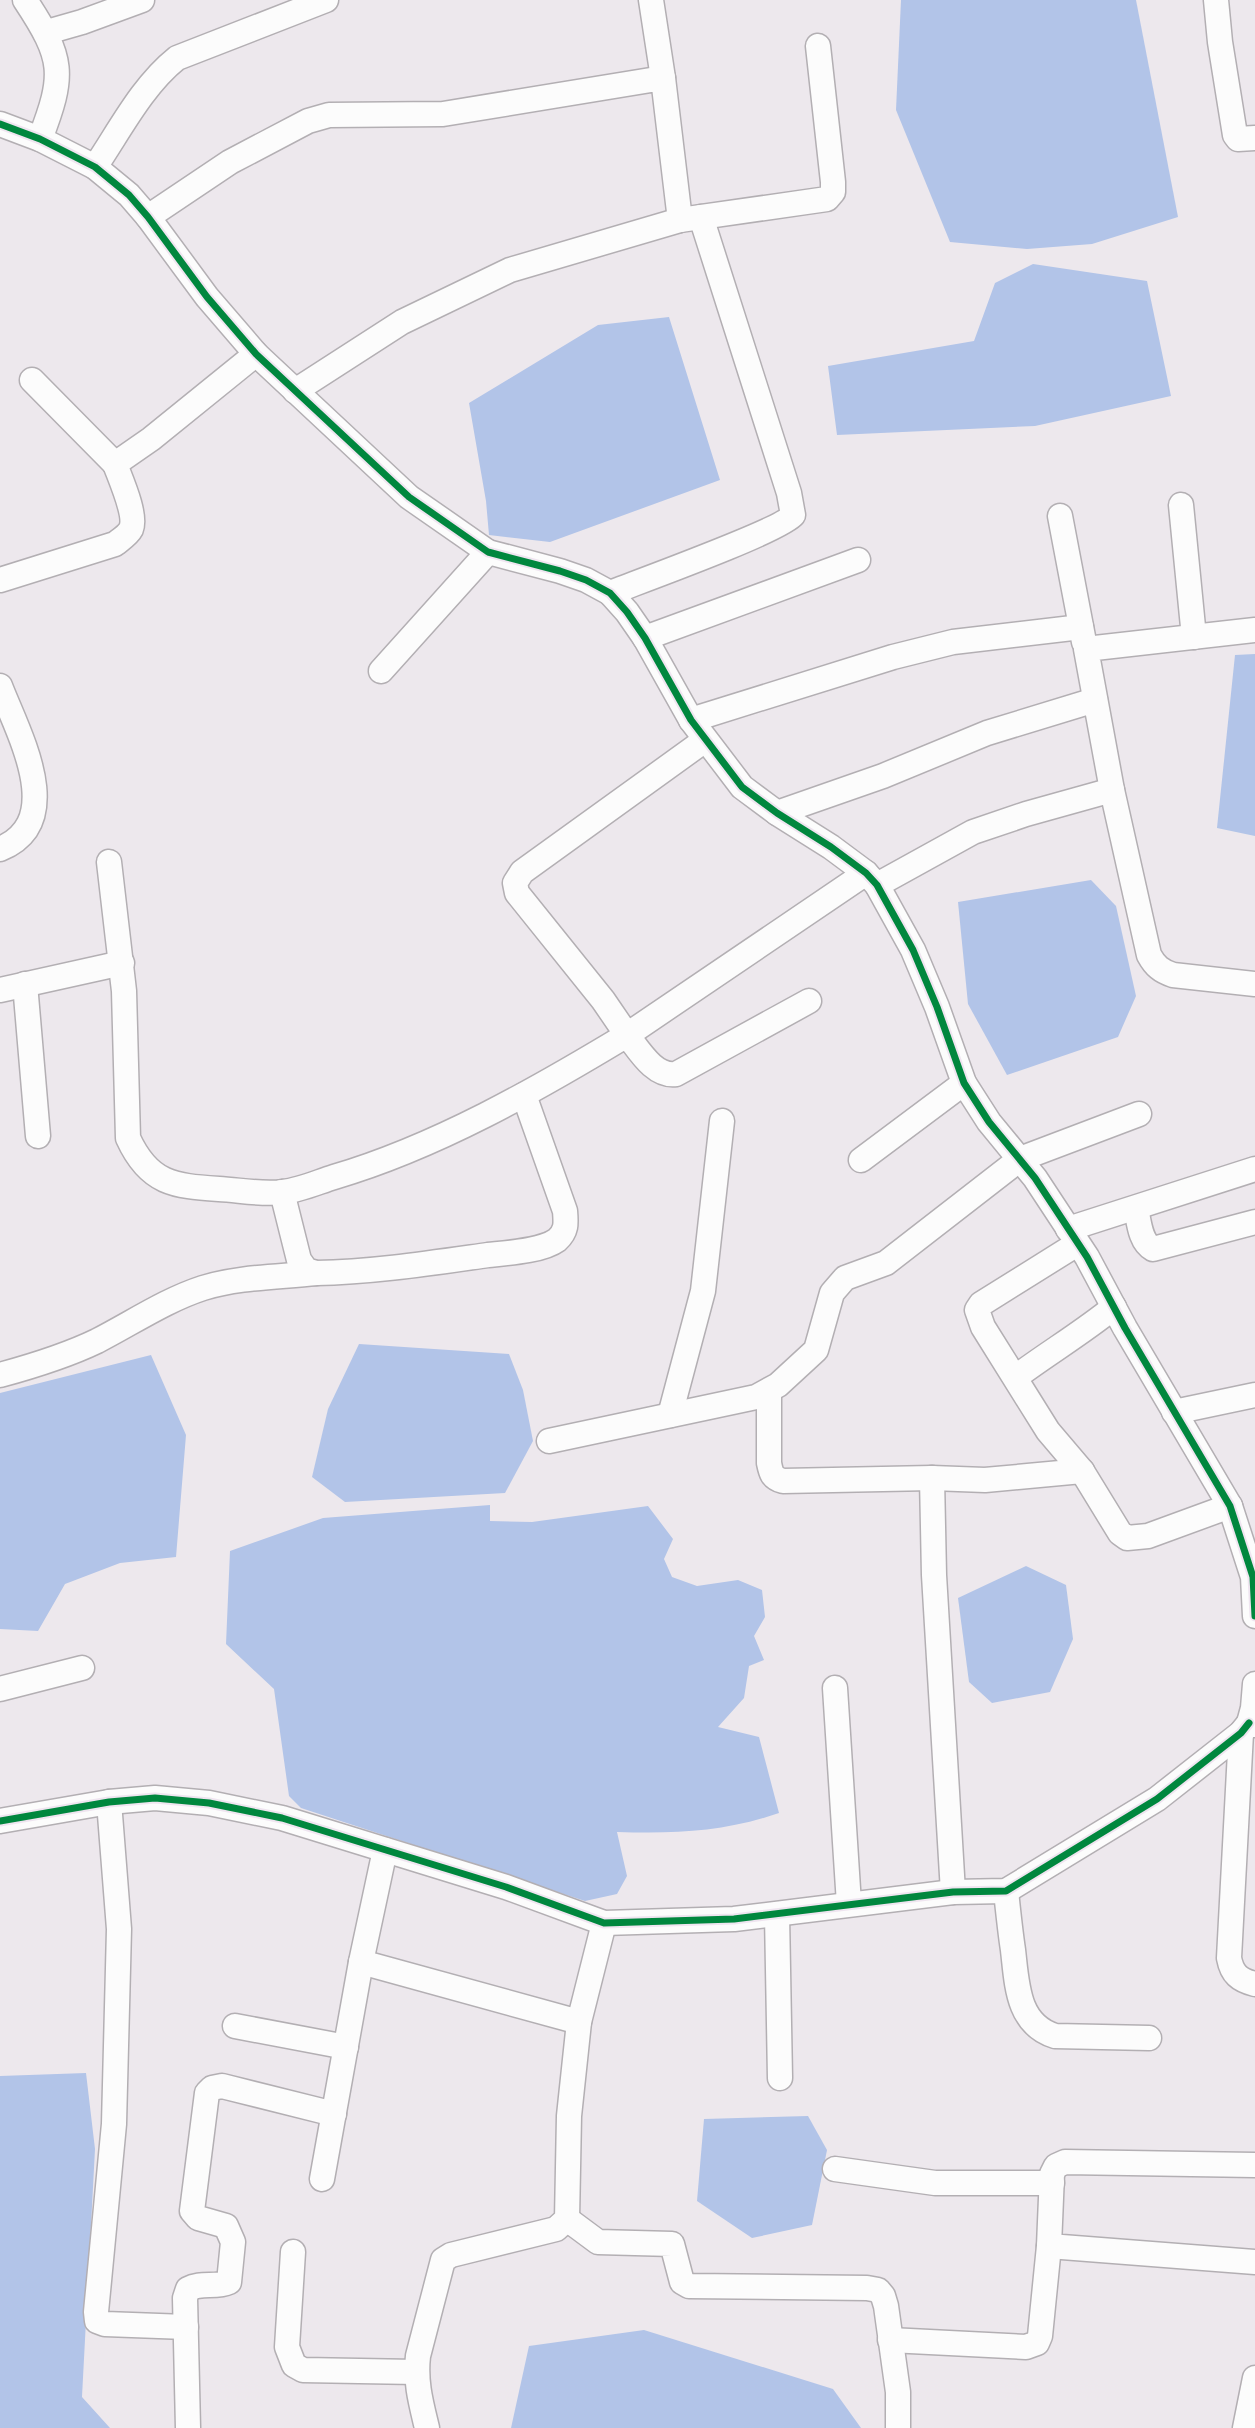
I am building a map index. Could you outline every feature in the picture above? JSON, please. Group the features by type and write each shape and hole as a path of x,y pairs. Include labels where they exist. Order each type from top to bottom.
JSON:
{"street":[{"path":"25,0 47,32 56,58 55,100 40,139"},
{"path":"47,32 142,0"},
{"path":"95,167 151,84 177,58 327,0"},
{"path":"610,593 788,521 793,515 789,494 690,218 663,79 652,0"},
{"path":"1216,0 1235,135 1244,140 1255,138"},
{"path":"295,391 402,322 510,270 690,218 827,199 832,192 833,182 818,46"},
{"path":"148,217 230,162 308,121 329,115 443,114 663,79"},
{"path":"0,124 40,139 95,167 128,195 148,217 207,297 256,354 409,498 488,552 560,571 586,580 610,593 645,638 698,730 742,787 776,813 831,847 872,879 913,950 964,1083 989,1122 1020,1159 1073,1236 1230,1506 1254,1577 1255,1616"},
{"path":"115,464 151,439 256,354"},
{"path":"0,580 115,544 125,537 133,518 115,464 32,380"},
{"path":"1181,505 1194,637"},
{"path":"1060,516 1112,790 1149,955 1154,964 1174,975 1255,984"},
{"path":"380,671 488,552"},
{"path":"645,638 859,560"},
{"path":"809,1001 676,1074 662,1073 653,1067 627,1035 603,1000 517,893 515,883 522,872 698,730 893,657 953,642 1194,637 1255,630"},
{"path":"776,813 883,776 987,733 1095,699"},
{"path":"0,849 21,836 36,803 35,779 3,701"},
{"path":"109,862 122,963 128,1139 135,1152 160,1178 179,1187 282,1192 394,1157 524,1095 627,1035 872,879 973,832 1112,790"},
{"path":"0,990 122,963"},
{"path":"25,984 38,1136"},
{"path":"861,1160 964,1083"},
{"path":"0,1374 33,1366 95,1342 174,1300 205,1288 249,1280 444,1262 552,1243 567,1227 565,1211 524,1095"},
{"path":"549,1441 769,1391 817,1350 832,1293 838,1284 855,1272 887,1263 1020,1159 1139,1114"},
{"path":"670,1415 703,1291 722,1121"},
{"path":"1230,1506 1148,1536 1127,1538 1120,1533 1082,1471 1048,1431 983,1327 977,1310 981,1304 1073,1236 1136,1208 1255,1169"},
{"path":"282,1192 299,1260 306,1270 316,1273"},
{"path":"1136,1208 1143,1239 1147,1246 1153,1249 1255,1222"},
{"path":"1016,1377 1114,1307"},
{"path":"769,1391 769,1463 775,1478 985,1480 1082,1471"},
{"path":"1174,1412 1255,1395"},
{"path":"932,1478 935,1589 953,1892"},
{"path":"0,1689 82,1668"},
{"path":"1255,1684 1248,1727 1229,1958 1231,1970 1238,1977 1255,1984"},
{"path":"835,1688 849,1904"},
{"path":"0,1821 108,1802 155,1798 209,1803 282,1818 506,1888 604,1923 776,1915 953,1892 1006,1891 1157,1799 1248,1727"},
{"path":"108,1802 119,1929 114,2124 97,2321 105,2324 186,2327"},
{"path":"322,2179 361,1962 385,1850"},
{"path":"1006,1891 1018,1996 1032,2022 1043,2032 1055,2036 1149,2038"},
{"path":"776,1915 780,2078"},
{"path":"428,2428 416,2372 443,2260 451,2255 556,2229 566,2219 569,2116 579,2022 604,1923"},
{"path":"361,1962 579,2022"},
{"path":"235,2026 346,2047"},
{"path":"188,2428 185,2298 188,2289 195,2286 221,2285 229,2281 233,2252 231,2233 226,2226 198,2218 192,2211 207,2093 212,2088 222,2086 334,2114"},
{"path":"890,2340 1026,2347 1037,2343 1040,2336 1049,2246 1052,2174 1056,2166 1065,2162 1255,2165"},
{"path":"835,2169 935,2183 1052,2183"},
{"path":"566,2219 598,2242 672,2244 682,2282 689,2286 878,2290 883,2296 898,2392 898,2428"},
{"path":"1049,2246 1255,2262"},
{"path":"293,2252 287,2347 294,2365 303,2370 416,2372"},
{"path":"1245,2428 1254,2388"}],"water":[{"path":"901,0 1136,0 1178,217 1092,244 1027,249 950,242 896,110"},
{"path":"1033,264 1147,281 1171,396 1035,426 837,435 828,366 974,341 995,283"},
{"path":"669,317 720,480 550,542 489,535 486,501 469,403 598,325"},
{"path":"1255,654 1255,836 1217,828 1235,655"},
{"path":"1091,880 1116,906 1136,996 1118,1037 1007,1075 968,1004 958,902"},
{"path":"359,1344 509,1354 523,1390 533,1441 505,1493 345,1502 312,1477 328,1409"},
{"path":"151,1355 186,1435 176,1557 120,1563 65,1584 38,1631 0,1629 0,1393"},
{"path":"490,1505 490,1521 532,1522 648,1506 673,1539 664,1559 672,1577 697,1586 738,1580 762,1590 765,1617 754,1636 764,1660 749,1666 744,1698 718,1727 759,1737 779,1813 719,1828 659,1833 617,1832 627,1876 617,1894 585,1901 301,1808 289,1796 274,1689 226,1644 230,1551 323,1518"},
{"path":"1026,1566 1066,1585 1073,1639 1050,1692 992,1703 969,1682 958,1598"},
{"path":"86,2073 95,2149 82,2397 110,2428 0,2428 0,2076"},
{"path":"808,2116 827,2150 812,2225 752,2238 697,2201 704,2119"},
{"path":"644,2330 833,2389 861,2428 511,2428 529,2346"}],"cycle path":[{"path":"0,124 40,139 95,167 129,195 207,297 256,354 409,497 488,552 560,571 586,580 610,593 645,638 691,720 742,787 831,847 866,873 877,885 913,950 964,1083 989,1122 1035,1178 1087,1257 1125,1328 1230,1506 1253,1577 1255,1616"},
{"path":"0,1821 109,1802 155,1798 209,1803 282,1818 506,1887 604,1923 734,1919 953,1892 1006,1891 1157,1799 1241,1733 1249,1723"}]}
